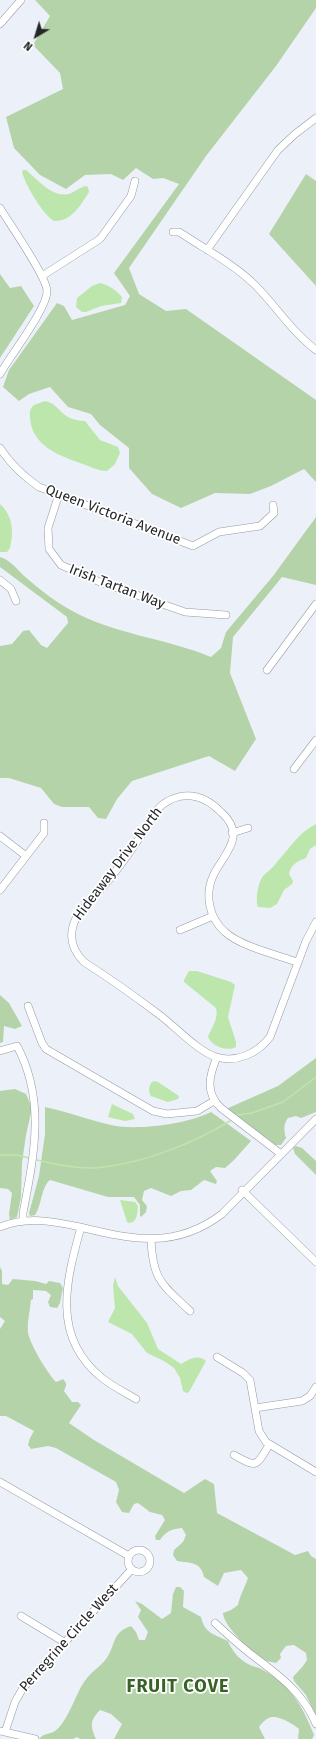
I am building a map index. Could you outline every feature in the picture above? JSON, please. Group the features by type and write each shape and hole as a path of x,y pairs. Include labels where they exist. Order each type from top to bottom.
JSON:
{"street":[{"path":"0,24 21,0"},
{"path":"207,250 278,150 295,134 316,118"},
{"path":"42,276 100,239 131,196 134,181"},
{"path":"0,208 42,276 47,291 42,309 0,374"},
{"path":"174,232 183,234 254,284 316,350"},
{"name":"Queen Victoria Avenue","path":"0,448 23,476 39,487 194,546 219,532 260,526 274,513 273,505"},
{"name":"Irish Tartan Way","path":"59,494 48,528 49,549 61,565 100,582 185,612 226,615"},
{"path":"0,580 11,589 16,601"},
{"path":"267,670 316,604"},
{"path":"294,770 316,740"},
{"name":"Hideaway Drive North","path":"217,1057 204,1052 158,1013 84,962 75,950 72,933 73,925 77,917 122,863 157,810 167,802 182,796 191,796 203,799 216,807 227,817 232,832"},
{"path":"0,890 44,833 44,823"},
{"path":"248,828 232,832 229,852 217,868 210,883 208,900 213,916 221,928 232,938 297,962"},
{"path":"0,836 26,856"},
{"path":"180,930 213,916"},
{"path":"281,1154 214,1101 209,1080 217,1057 224,1059 240,1058 254,1052 265,1043 273,1031 297,962 316,922"},
{"path":"28,1006 42,1043 46,1049 153,1111 167,1114 197,1112 214,1101"},
{"path":"0,1051 17,1046 30,1077 35,1102 36,1137 22,1213 23,1221"},
{"path":"0,1227 23,1221 45,1220 124,1237 151,1240 183,1235 204,1227 222,1214 243,1191 316,1119"},
{"path":"243,1191 316,1262"},
{"path":"81,1227 66,1292 66,1313 71,1334 81,1355 94,1371 111,1384 136,1399"},
{"path":"151,1240 152,1263 157,1277 163,1285 190,1311"},
{"path":"217,1357 247,1376 251,1385 259,1431 269,1445 316,1472"},
{"path":"255,1408 302,1400 310,1396 316,1387"},
{"path":"234,1455 248,1463 254,1464 259,1461 269,1445"},
{"path":"0,1482 129,1556 128,1562 132,1569"},
{"name":"Perregrine Circle West","path":"3,1732 18,1695 31,1678 132,1569 137,1572 146,1568 149,1560 146,1553 137,1550 129,1556"},
{"path":"21,1616 64,1642"},
{"path":"215,1623 241,1646 285,1679 295,1689 306,1704 316,1724"},
{"path":"3,1732 35,1739"}],"shaded area":[{"path":"35,0 316,0 316,8 276,66 206,156 129,268 139,294 166,311 186,309 316,400 316,482 304,469 271,486 250,494 215,493 181,508 152,494 129,468 129,448 100,425 91,414 68,407 50,387 29,394 19,401 3,387 9,370 57,303 64,306 72,320 125,305 130,296 114,273 179,184 163,178 153,179 136,168 123,180 111,174 85,175 66,189 40,175 14,148 6,117 63,89 60,73 33,45 50,16"},
{"path":"23,170 26,170 45,187 57,193 69,194 86,186 88,187 89,192 75,212 66,219 54,221 35,199 24,177 22,172"},
{"path":"306,174 316,181 316,286 269,234"},
{"path":"0,274 10,288 21,286 34,306 0,358"},
{"path":"100,283 109,286 117,292 122,297 121,303 101,306 86,312 82,312 76,307 77,298 92,286"},
{"path":"45,401 54,405 70,418 85,421 100,440 118,447 120,453 115,464 107,471 104,471 63,457 41,443 32,428 30,413 31,408 34,405"},
{"path":"0,504 8,514 12,530 10,548 7,552 0,552"},
{"path":"316,517 316,585 282,577 233,637 230,673 256,739 235,771 209,756 132,781 117,799 106,819 98,818 89,807 62,807 54,804 41,788 9,778 0,778 0,646 12,644 23,631 29,630 41,645 47,648 68,623 67,617 0,567 0,557 10,562 29,581 49,596 78,614 110,627 211,657 221,648 226,632 273,576"},
{"path":"316,824 316,845 310,849 306,858 293,865 291,868 289,874 293,881 292,884 284,890 277,904 270,908 258,907 257,895 264,875 274,866 299,836"},
{"path":"189,971 197,971 231,982 235,985 228,1017 236,1042 236,1047 228,1049 220,1047 213,1043 208,1037 216,1020 216,1008 184,982"},
{"path":"0,995 9,1003 22,1026 15,1029 4,1026 3,1042 0,1043"},
{"path":"316,1058 316,1112 301,1118 296,1116 288,1118 284,1128 286,1138 281,1145 276,1145 226,1109 278,1086"},
{"path":"154,1081 158,1082 179,1096 178,1099 168,1102 151,1096 149,1093 149,1088 151,1083"},
{"path":"15,1089 26,1094 32,1108 22,1163 21,1197 17,1217 10,1220 9,1214 12,1193 8,1189 0,1188 0,1091"},
{"path":"112,1104 133,1114 135,1119 125,1121 108,1117"},
{"path":"45,1107 122,1127 148,1127 176,1123 211,1112 251,1141 225,1168 216,1167 210,1171 217,1181 216,1184 204,1180 191,1190 181,1191 171,1196 151,1188 144,1191 142,1200 147,1206 146,1212 141,1217 140,1205 134,1197 108,1197 50,1180 45,1187 35,1215 30,1216 29,1213 39,1176 45,1134"},
{"path":"296,1146 302,1148 316,1161 316,1175 295,1154 293,1148"},
{"path":"120,1200 135,1202 138,1206 136,1219 134,1221 129,1223 127,1222"},
{"path":"0,1267 2,1271 2,1284 8,1285 13,1279 35,1281 46,1284 49,1281 60,1283 63,1288 60,1303 57,1308 50,1307 48,1302 51,1295 46,1291 33,1290 33,1299 31,1300 28,1320 28,1332 39,1358 48,1372 56,1382 63,1379 66,1383 64,1391 72,1402 78,1402 81,1405 69,1423 94,1440 184,1493 205,1479 214,1484 217,1513 295,1555 308,1551 311,1556 316,1559 316,1716 306,1695 294,1681 293,1677 307,1660 306,1653 294,1645 286,1646 280,1654 281,1658 276,1663 267,1661 247,1647 233,1632 224,1619 223,1613 238,1605 248,1578 241,1570 224,1573 218,1586 204,1577 203,1572 195,1564 177,1561 173,1555 174,1550 183,1542 186,1535 182,1528 170,1531 160,1540 156,1540 155,1536 165,1520 162,1515 150,1512 138,1503 134,1504 129,1513 122,1512 116,1502 119,1490 116,1482 56,1448 48,1446 31,1449 28,1445 34,1431 6,1416 0,1416 0,1329 5,1321 0,1317"},
{"path":"115,1277 118,1286 147,1323 158,1349 181,1364 190,1359 197,1358 206,1361 189,1392 186,1393 183,1391 180,1378 174,1368 164,1361 147,1353 132,1334 108,1322 115,1308 113,1286"},
{"path":"176,1587 180,1587 184,1591 183,1607 201,1617 205,1627 211,1633 228,1641 234,1651 245,1662 273,1676 289,1690 305,1715 314,1735 312,1739 298,1739 299,1729 297,1727 282,1719 272,1717 263,1722 259,1727 265,1739 114,1739 122,1724 111,1714 100,1710 94,1717 92,1723 96,1739 80,1739 77,1737 73,1739 39,1739 43,1735 55,1731 60,1726 79,1690 89,1675 106,1659 118,1634 121,1631 131,1626 136,1632 139,1640 145,1640 148,1632 138,1617 141,1610 135,1601 142,1604 162,1619 171,1613 173,1594"}],"waterway":[{"path":"237,1115 252,1113 283,1102 316,1077"},
{"path":"37,1160 61,1165 96,1168 136,1161 185,1144 230,1121"},
{"path":"0,1155 17,1155 29,1158"}],"district":[{"name":"FRUIT COVE","path":"178,1687"}]}
